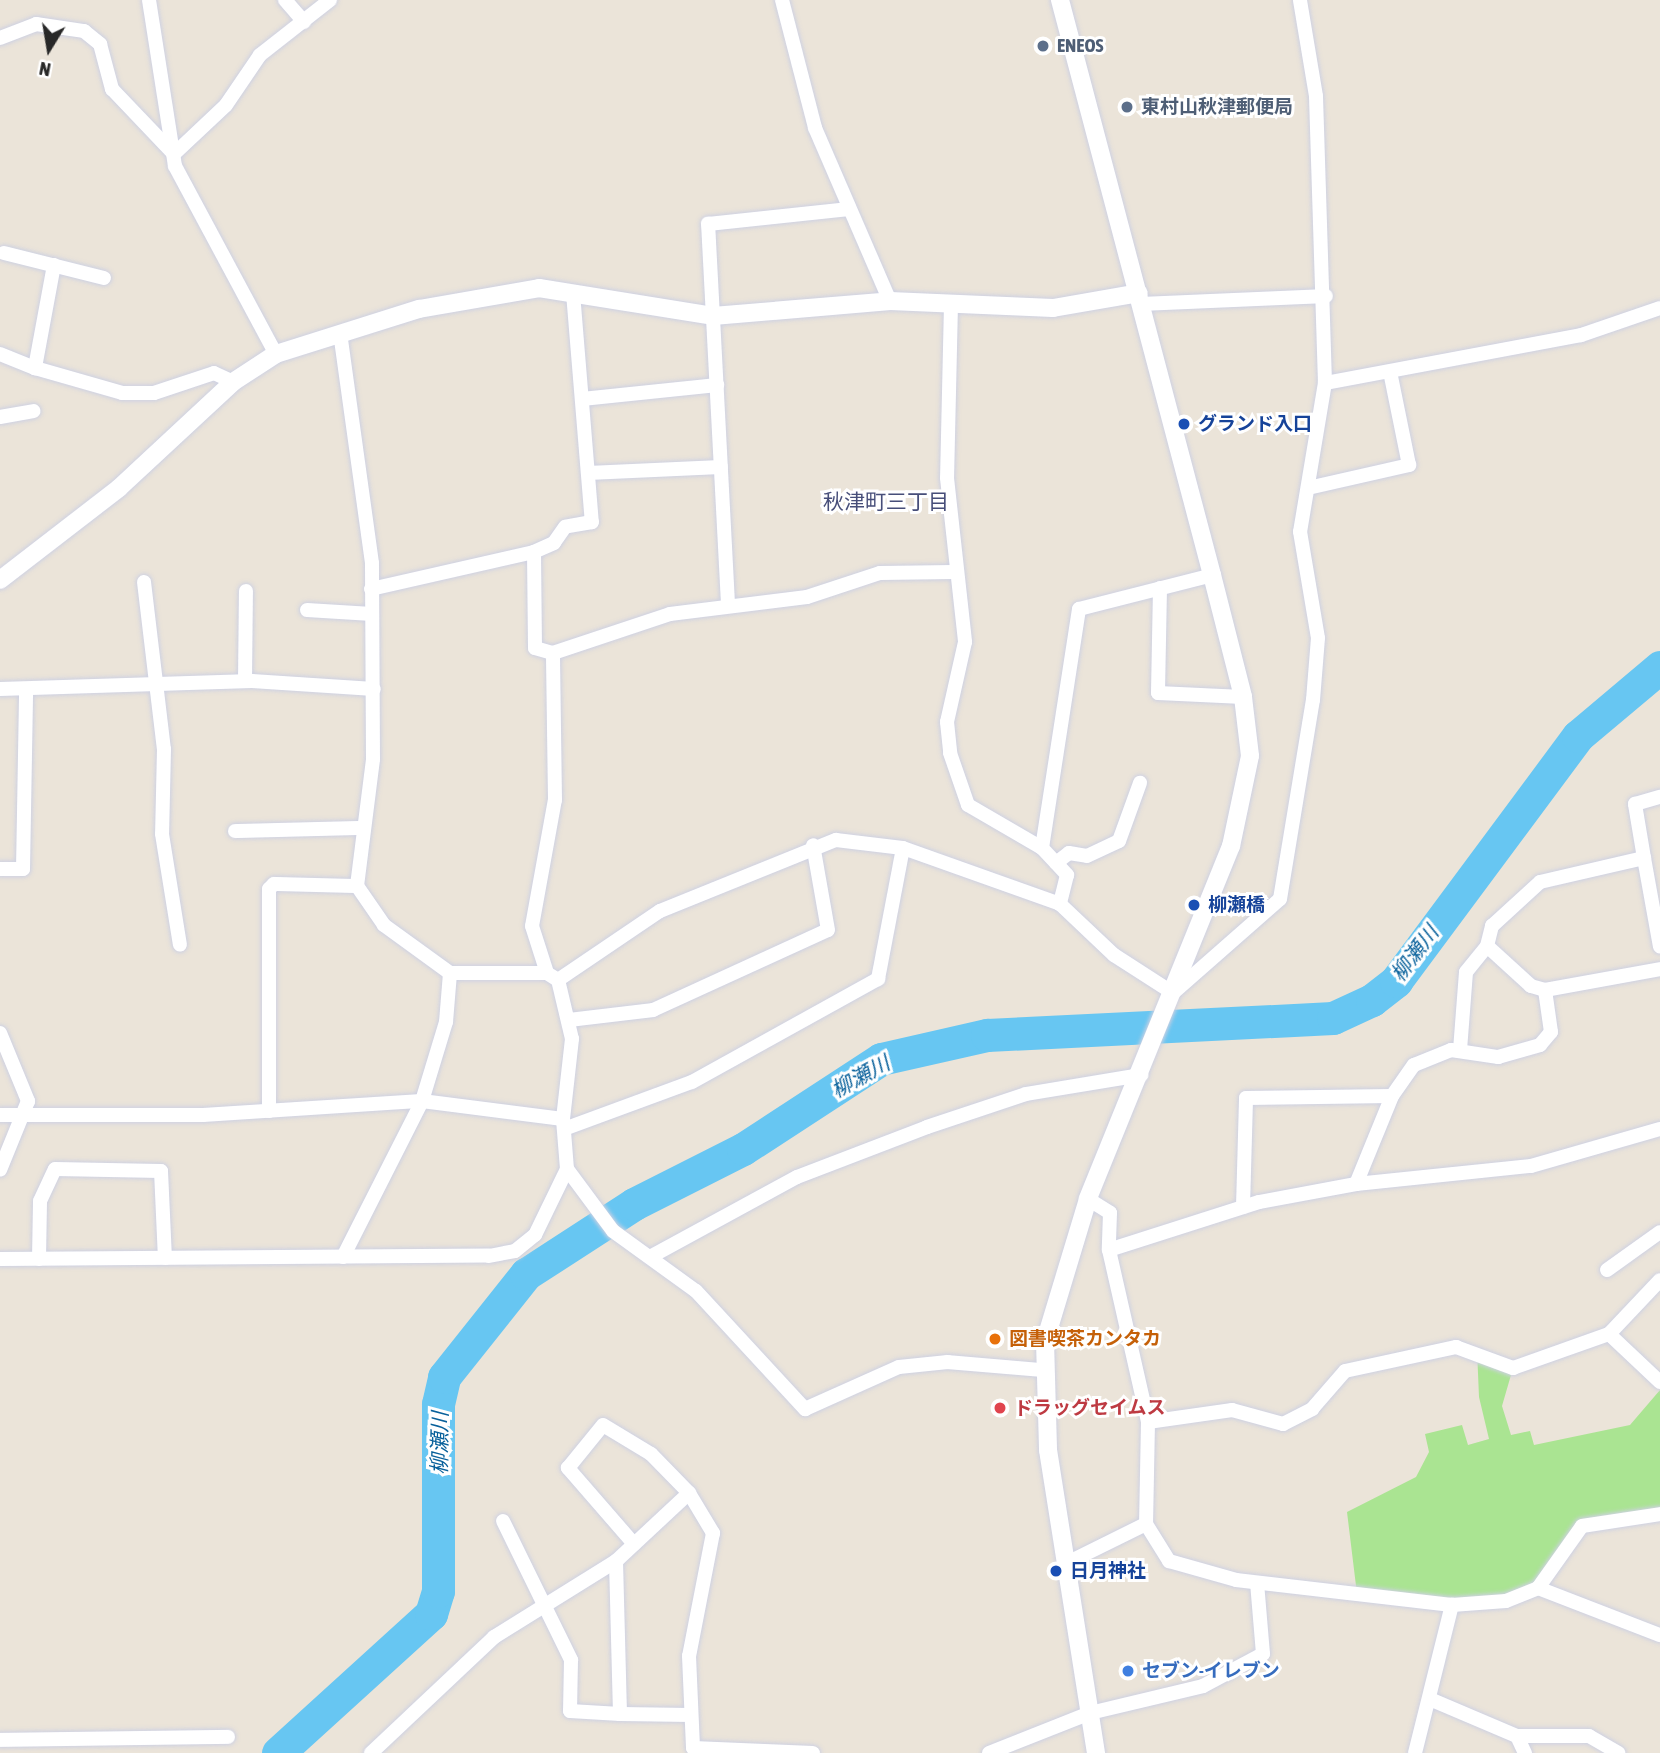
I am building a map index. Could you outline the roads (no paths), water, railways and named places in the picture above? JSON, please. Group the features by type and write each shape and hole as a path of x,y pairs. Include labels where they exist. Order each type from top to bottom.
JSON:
{"street":[{"path":"149,0 174,154 201,220 276,354"},
{"path":"285,0 304,22"},
{"path":"174,154 226,105 260,55 330,0"},
{"path":"782,0 815,128 890,301"},
{"path":"1060,0 1243,697 1250,756 1242,816 1173,995 1088,1199 1057,1289 1042,1370 1096,1753"},
{"path":"1173,995 1280,899 1286,882 1304,785 1318,638 1300,532 1325,383 1326,296 1316,96 1304,1"},
{"path":"0,38 36,24 84,30 100,44 112,89 174,154"},
{"path":"728,604 708,224 849,209"},
{"path":"4,253 104,278"},
{"path":"35,368 54,265"},
{"path":"0,580 119,488 233,382 276,354 340,333 508,290 573,293 713,316 890,301 1054,308 1140,298 1326,296"},
{"path":"371,589 534,552 554,543 565,527 592,522 573,293"},
{"path":"951,304 947,478 953,572 965,642 947,722 957,780 968,805 1042,848 1067,875 1060,904"},
{"path":"1325,383 1581,335 1660,308"},
{"path":"340,333 364,487 372,614 373,759 361,828 357,886 384,925 450,973 553,976 660,911 813,845 836,841 903,848 1060,904 1114,955 1173,995"},
{"path":"0,354 35,368 122,393 154,393 214,373 233,382"},
{"path":"1308,488 1409,465 1390,372"},
{"path":"582,399 717,385"},
{"path":"0,417 33,411"},
{"path":"588,473 721,467"},
{"path":"534,552 535,648 553,653 670,614 728,604 807,597 880,573 953,572"},
{"path":"1042,848 1079,609 1212,575"},
{"path":"144,582 152,683 164,749 162,834 180,945"},
{"path":"1160,588 1158,693 1243,697"},
{"path":"245,681 246,592"},
{"path":"307,610 372,614"},
{"path":"0,1259 343,1257 515,1251 535,1235 567,1169 563,1124 569,1020 532,926 555,800 553,653"},
{"path":"0,689 245,681 374,689"},
{"path":"0,869 23,869 26,689"},
{"path":"1056,863 1069,853 1087,856 1119,841 1140,783"},
{"path":"1660,797 1635,804 1644,858 1656,887 1660,947"},
{"path":"235,831 361,828"},
{"path":"569,1020 653,1010 828,930 813,845"},
{"path":"0,1115 269,1111 422,1101 563,1124 692,1082 878,979 903,848"},
{"path":"1460,1050 1466,972 1487,946 1492,926 1539,882 1644,858"},
{"path":"269,1111 269,890 274,884 357,886"},
{"path":"1487,946 1531,986 1545,990 1660,969"},
{"path":"343,1257 422,1101 446,1022 450,973"},
{"path":"1356,1184 1392,1096 1414,1065 1460,1050 1498,1057 1540,1045 1551,1032 1545,990"},
{"path":"0,1033 28,1101 27,1116 0,1170"},
{"path":"650,1257 797,1177 928,1127 1026,1094 1142,1071"},
{"path":"1243,1207 1247,1098 1392,1096"},
{"path":"1109,1250 1243,1207 1356,1184 1531,1166 1660,1129"},
{"path":"39,1259 40,1201 55,1169 161,1171 165,1258"},
{"path":"567,1169 613,1231 696,1292 805,1409 899,1367 948,1362 1042,1370"},
{"path":"1088,1199 1110,1213 1109,1250 1148,1422 1146,1524 1168,1561 1257,1583 1452,1605 1506,1601 1538,1588 1581,1526 1660,1514"},
{"path":"1607,1270 1660,1232"},
{"path":"1148,1422 1232,1410 1283,1424 1312,1409 1345,1371 1456,1347 1513,1368 1609,1334 1660,1280"},
{"path":"1609,1334 1660,1382"},
{"path":"634,1544 568,1468 603,1425 651,1454 689,1493 713,1533 689,1656 692,1748 813,1753"},
{"path":"371,1753 494,1637 545,1608 615,1561 689,1493"},
{"path":"503,1521 571,1660 570,1711 691,1715"},
{"path":"1069,1562 1146,1524"},
{"path":"615,1561 620,1714"},
{"path":"989,1753 1090,1713 1203,1686 1263,1654 1257,1583"},
{"path":"1538,1588 1660,1635"},
{"path":"1415,1753 1432,1700 1452,1605"},
{"path":"1432,1700 1517,1736 1589,1736 1619,1753"},
{"path":"1517,1736 1525,1753"},
{"path":"0,1740 228,1737"},
{"path":"204,1753 206,1738"}],"waterway":[{"name":"柳瀬川","path":"278,1753 431,1614 438,1591 438,1404 444,1377 526,1274 634,1204 743,1149 881,1059 987,1035 1333,1018 1372,1000 1396,981 1578,736 1660,667"}],"place":[{"name":"ENEOS","path":"1043,46"},
{"name":"東村山秋津郵便局","path":"1127,107"},
{"name":"グランド入口","path":"1184,424"},
{"name":"柳瀬橋","path":"1194,905"},
{"name":"図書喫茶カンタカ","path":"995,1339"},
{"name":"ドラッグセイムス","path":"1000,1408"},
{"name":"日月神社","path":"1056,1571"},
{"name":"セブン-イレブン","path":"1128,1671"}],"district":[{"name":"秋津町三丁目","path":"886,501"}]}
